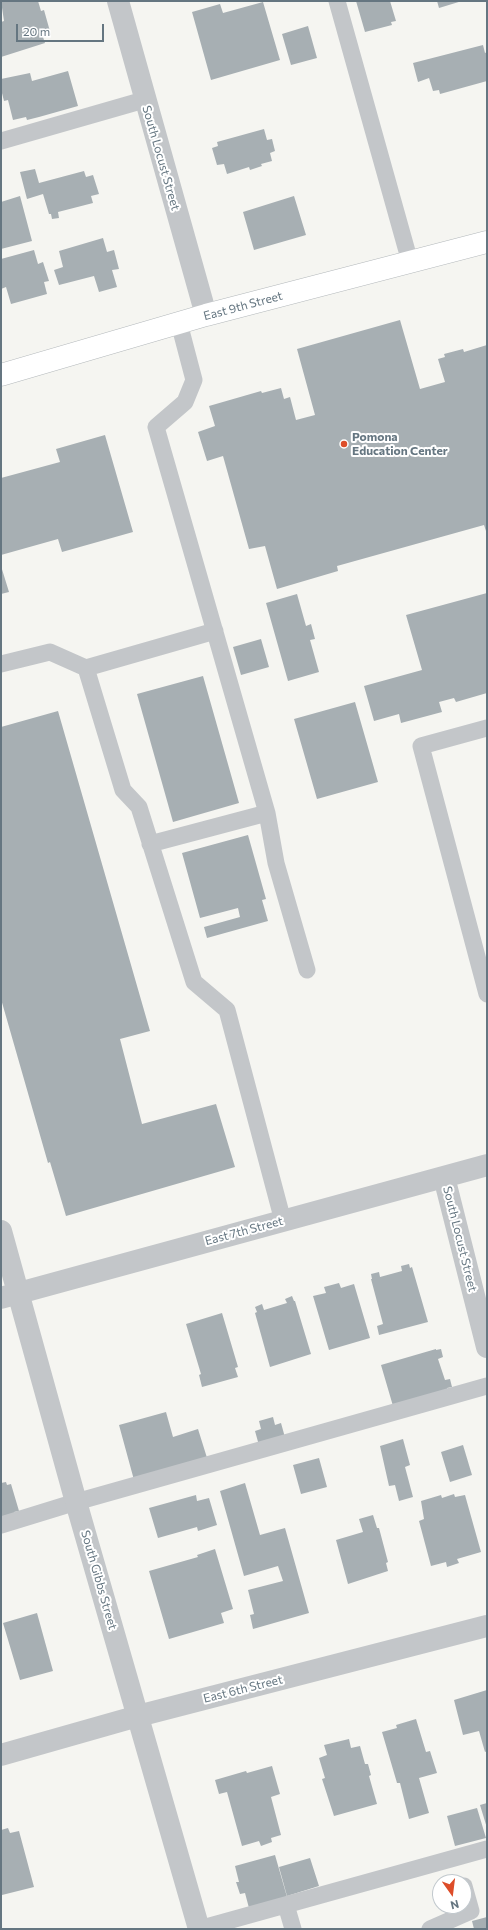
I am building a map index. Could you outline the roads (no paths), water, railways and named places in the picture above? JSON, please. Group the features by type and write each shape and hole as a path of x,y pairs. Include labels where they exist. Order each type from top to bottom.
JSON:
{"street":[{"name":"South Locust Street","path":"118,1 144,100 206,315"},
{"name":"East 9th Street","path":"1,375 206,315 487,242"},
{"name":"East 7th Street","path":"10,1295 284,1221 487,1164"},
{"name":"South Locust Street","path":"444,1177 487,1347"},
{"name":"South Gibbs Street","path":"1,1231 10,1295 76,1502 199,1929"},
{"name":"East 6th Street","path":"1,1755 138,1716 487,1626"}],"lane":[{"path":"337,1 410,262"},
{"path":"1,141 144,100"},
{"path":"179,323 194,380 185,402 156,428 267,813 276,863 307,970"},
{"path":"1,664 50,652 86,668 215,631"},
{"path":"86,668 123,790 139,807 194,982 227,1010 284,1221"},
{"path":"487,728 421,746 487,994"},
{"path":"150,844 267,813"},
{"path":"1,1525 76,1502 487,1386"},
{"path":"199,1929 487,1849"},
{"path":"456,1857 461,1874"},
{"path":"286,1905 293,1929"},
{"path":"429,1929 464,1914"}],"place":[{"name":"Pomona Education Center","path":"344,444"}]}
